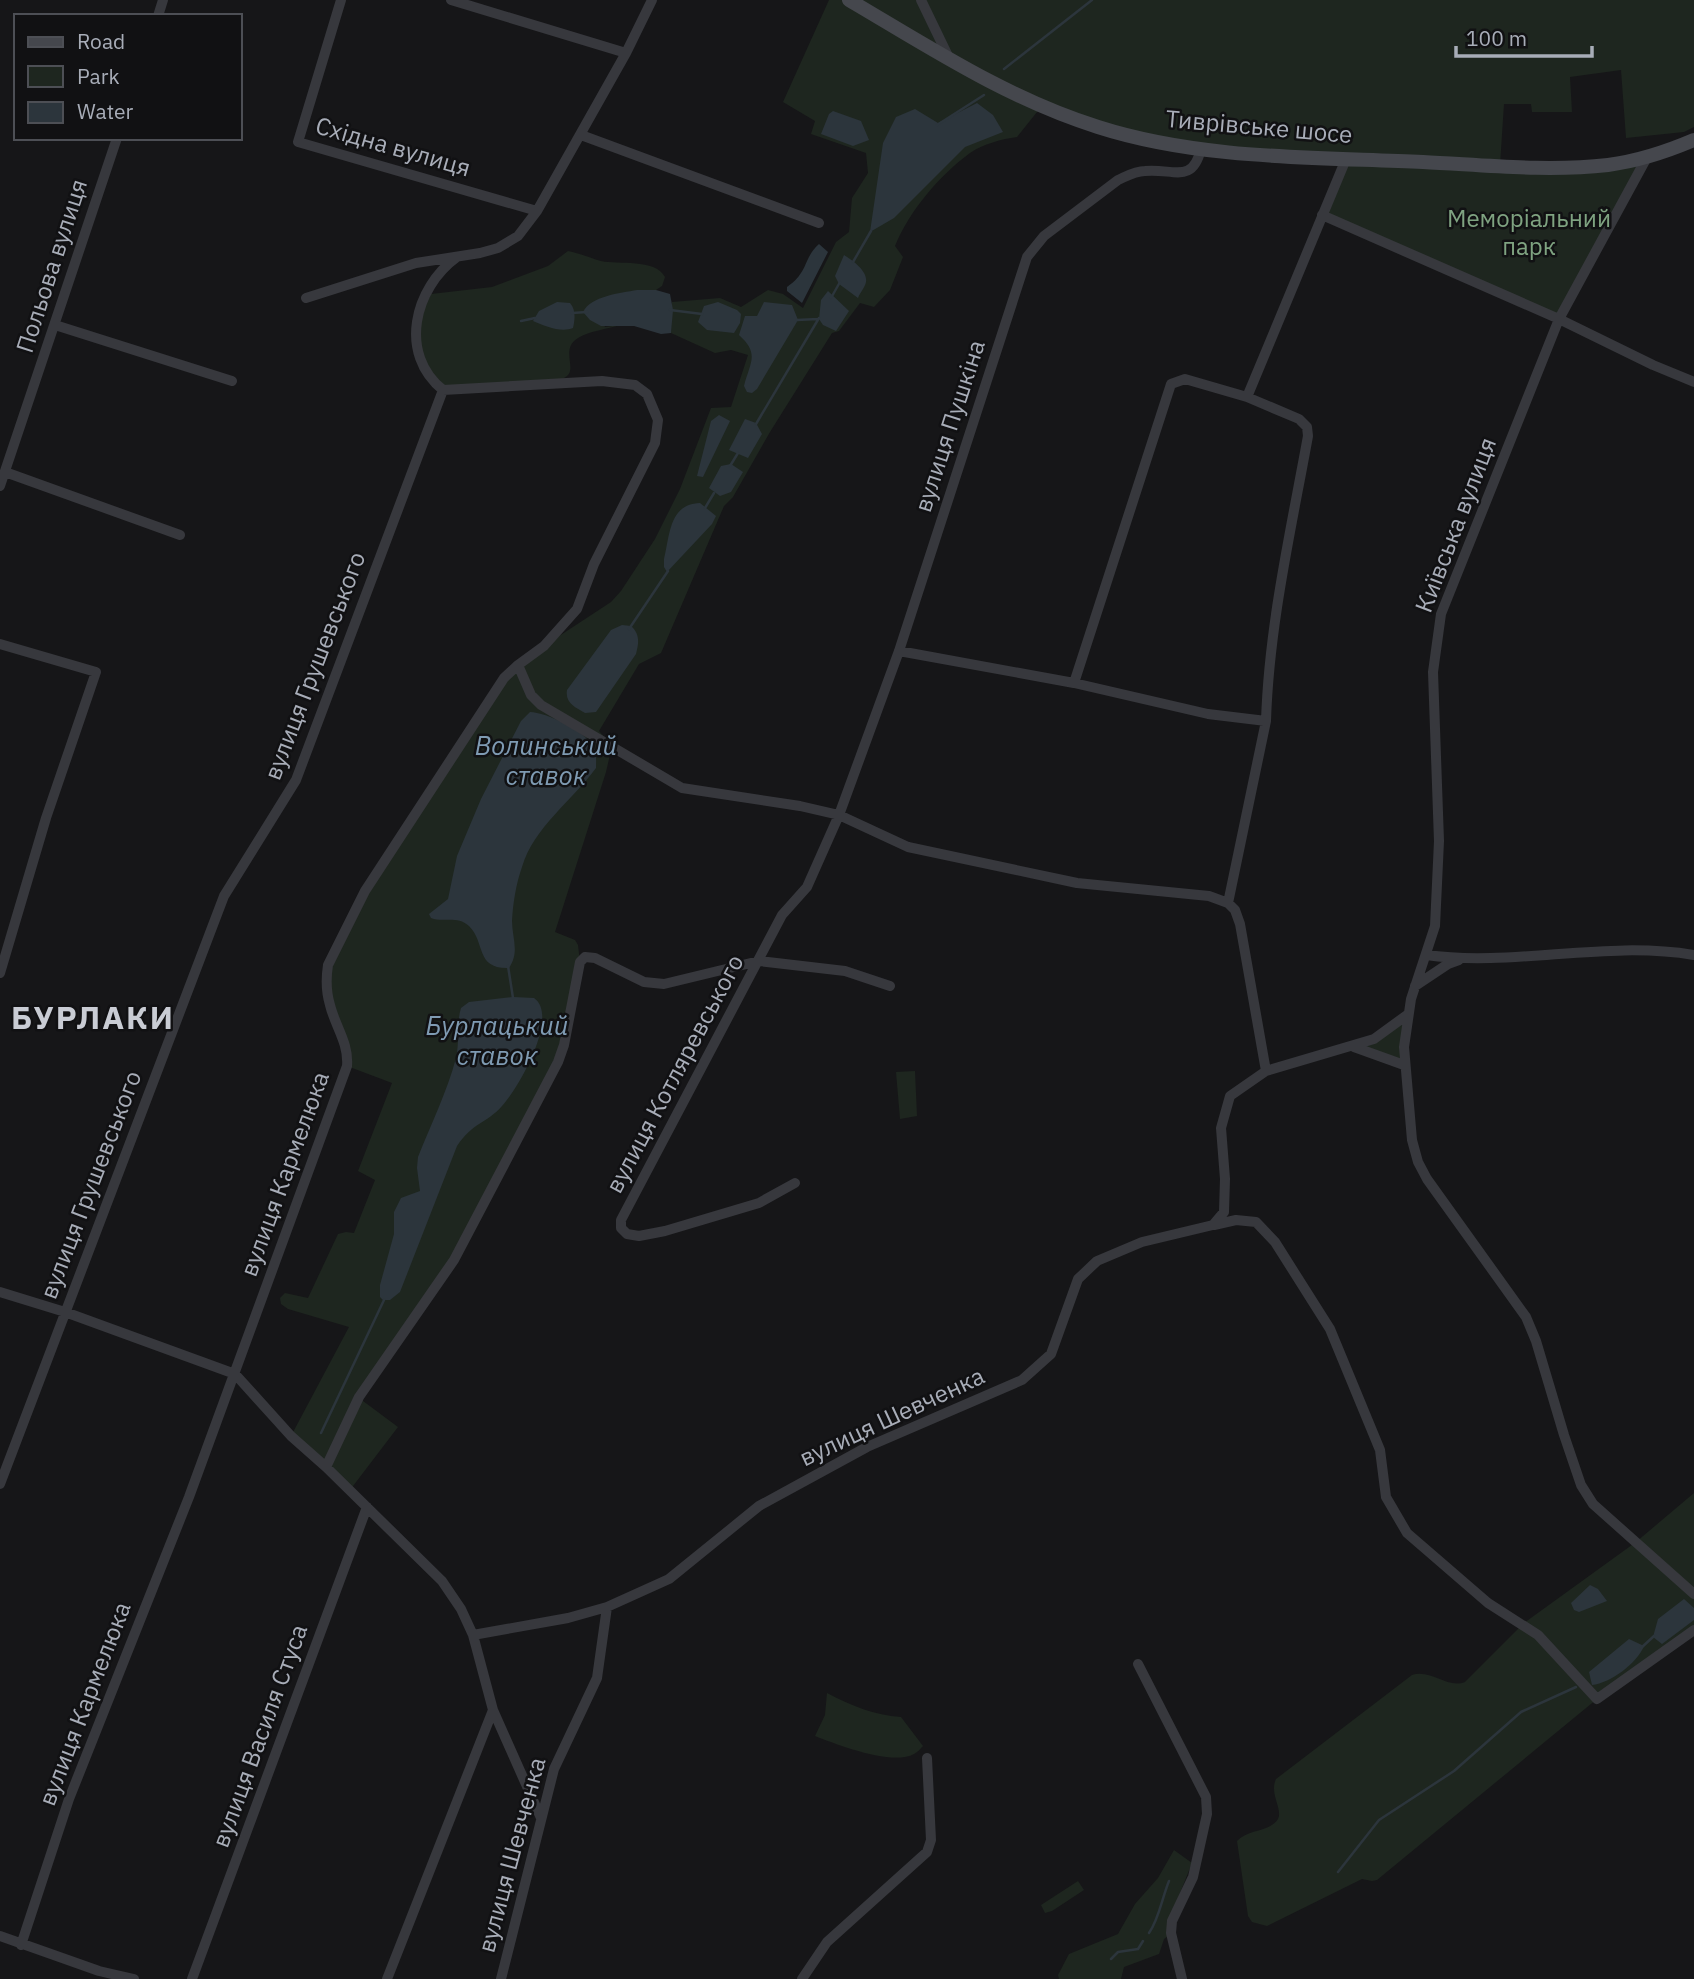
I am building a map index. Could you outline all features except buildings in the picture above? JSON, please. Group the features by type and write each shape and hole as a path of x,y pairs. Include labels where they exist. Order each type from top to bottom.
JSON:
{"main road":[{"name":"Тиврівське шосе","path":"849,0 1011,92 1114,132 1201,149 1346,159 1553,168 1606,165 1646,159 1694,140"}],"street":[{"name":"Східна вулиця","path":"341,0 298,142 537,211"},
{"path":"451,0 626,53"},
{"path":"306,298 416,263 489,251 511,241 524,230 581,135 652,0"},
{"path":"921,0 949,59"},
{"path":"581,135 819,223"},
{"name":"Польова вулиця","path":"0,486 116,140"},
{"name":"вулиця Пушкіна","path":"839,815 899,651 1027,257 1044,236 1118,180 1147,170 1182,173 1188,171 1194,167 1201,149"},
{"path":"1247,397 1346,159"},
{"name":"Київська вулиця","path":"1646,159 1559,319 1441,614 1433,672 1439,853 1435,926 1407,1015 1404,1065 1412,1140 1418,1163 1526,1317 1584,1491 1593,1504 1694,1594"},
{"path":"1322,215 1559,319 1694,382"},
{"path":"443,390 433,382 421,360 415,327 420,306 433,280 445,265 457,257"},
{"path":"55,325 232,381"},
{"path":"1074,683 1171,384 1185,379 1247,397 1299,419 1307,427 1308,436 1283,573 1266,721 1228,903"},
{"name":"вулиця Кармелюка","path":"21,1945 69,1799 235,1374 348,1066 348,1050 330,1006 326,978 328,965 365,891 504,678 544,646 577,610 594,564 656,443 657,419 646,394 635,385 602,381 443,390"},
{"name":"вулиця Грушевського","path":"0,1484 225,896 296,780 443,390"},
{"path":"5,472 180,535"},
{"path":"0,644 96,672 46,818 0,973"},
{"path":"899,651 1074,683 1208,714 1266,721"},
{"path":"517,665 531,695 541,705 682,788 800,806 839,815 908,847 1077,883 1209,896 1228,903 1235,910 1240,924 1266,1071"},
{"name":"вулиця Котляревського","path":"795,1183 759,1203 665,1231 639,1236 628,1234 621,1228 621,1220 782,915 807,887 839,815"},
{"path":"1426,955 1459,959 1645,949 1694,956"},
{"path":"327,1467 359,1397 454,1260 558,1062 564,1045 580,962 585,957 595,958 643,982 664,984 759,961 845,971 890,986"},
{"path":"1415,986 1459,959"},
{"path":"1213,1225 1224,1212 1225,1179 1221,1128 1230,1096 1266,1071 1354,1047 1382,1035 1407,1015"},
{"path":"1354,1047 1404,1065"},
{"name":"вулиця Шевченка","path":"501,1979 554,1769 597,1678 607,1607 669,1579 759,1506 855,1453 1022,1380 1051,1354 1078,1279 1097,1261 1142,1242 1236,1220 1256,1222 1275,1242 1330,1329 1380,1450 1386,1497 1407,1533 1488,1603 1538,1635 1597,1699 1694,1630"},
{"path":"0,1292 65,1312 235,1374 291,1436 327,1467 442,1581 461,1609 473,1635 493,1710 541,1819"},
{"name":"вулиця Василя Стуса","path":"192,1979 367,1507"},
{"path":"473,1635 568,1618 607,1607"},
{"path":"1138,1664 1206,1797 1207,1814 1193,1877 1172,1921 1171,1933 1182,1979"},
{"path":"387,1979 493,1710"},
{"path":"802,1979 827,1942 927,1852 931,1840 927,1758"},
{"path":"0,1936 99,1971 134,1979"}],"green space":[{"name":"Меморіальний парк","path":"829,0 1694,0 1694,127 1684,132 1626,138 1621,70 1570,77 1572,112 1532,112 1531,104 1504,104 1500,165 1646,159 1559,319 1322,215 1346,160 1201,149 1041,107 1017,137 981,147 947,172 926,195 901,233 895,246 903,257 890,290 874,307 860,303 839,331 832,333 733,497 724,506 661,653 639,664 599,731 612,746 555,932 575,940 580,962 564,1045 454,1260 359,1398 398,1427 350,1490 291,1436 349,1327 288,1309 281,1304 280,1298 285,1293 308,1298 338,1234 354,1233 375,1180 358,1171 392,1083 347,1066 326,978 365,891 504,678 544,646 611,602 621,591 655,539 680,489 711,408 731,407 748,355 731,350 715,353 671,333 672,302 720,298 741,307 768,290 783,294 803,308 836,242 849,232 852,198 868,173 866,153 811,134 815,121 783,102"},
{"path":"568,251 601,261 653,267 665,277 662,286 656,290 596,305 605,327 620,325 588,334 573,342 569,353 570,373 558,381 489,389 443,390 426,372 415,327 431,294 492,287 548,266"},
{"path":"1407,1015 1404,1065 1354,1047"},
{"path":"915,1071 917,1116 900,1119 896,1072"},
{"path":"1694,1493 1694,1630 1597,1699 1377,1880 1362,1879 1267,1926 1252,1922 1248,1916 1237,1841 1247,1834 1270,1826 1278,1819 1274,1790 1276,1779 1412,1675 1426,1675 1452,1683 1465,1682 1524,1623 1636,1542"},
{"path":"827,1693 863,1709 901,1717 923,1746 914,1754 892,1758 865,1753 815,1736 825,1715"},
{"path":"1174,1850 1192,1863 1174,1908 1176,1930 1164,1939 1159,1954 1124,1967 1121,1979 1059,1979 1058,1975 1069,1954 1118,1934 1135,1904 1158,1878"},
{"path":"1078,1881 1084,1890 1045,1913 1041,1905"}],"water":[{"path":"977,103 993,115 1003,132 965,147 894,218 870,232 883,143 896,117 915,109 938,123"},
{"path":"833,111 861,121 869,140 853,146 821,134 829,114"},
{"path":"819,244 828,252 802,303 787,291 787,287 799,276"},
{"path":"844,255 865,274 865,284 858,298 839,284 835,276"},
{"path":"637,290 656,290 670,294 673,310 671,333 661,334 634,326 601,326 583,312 599,299"},
{"path":"828,291 849,311 836,331 823,325 819,319 821,300"},
{"path":"557,302 570,303 572,306 575,315 573,328 558,329 533,321 539,311"},
{"path":"718,302 741,314 740,323 734,333 707,330 698,322 704,306"},
{"path":"764,302 792,305 798,320 752,393 747,392 744,386 751,364 751,353 739,335 745,316 757,316"},
{"path":"719,415 730,421 703,477 697,476 711,421"},
{"path":"745,419 756,423 762,434 748,458 729,450"},
{"path":"731,464 743,472 731,492 720,496 709,488 721,466"},
{"path":"700,503 716,516 712,524 667,572 664,559 673,522 682,509"},
{"path":"622,625 631,626 636,632 636,654 596,712 585,713 569,701 567,690 611,630"},
{"name":"Волинський ставок","path":"530,712 555,719 582,735 594,749 596,768 544,827 528,853 514,900 514,956 509,968 498,967 486,960 469,926 460,921 431,918 429,914 448,899 457,856 481,799 521,721"},
{"name":"Бурлацький ставок","path":"513,997 534,998 541,1007 540,1036 534,1052 502,1106 469,1132 457,1146 400,1292 390,1300 383,1300 380,1297 380,1285 394,1234 394,1212 401,1198 420,1191 418,1157 456,1058 461,1008 469,1002"},
{"path":"1590,1585 1598,1589 1607,1601 1579,1612 1574,1610 1571,1603"},
{"path":"1684,1599 1694,1608 1694,1620 1662,1644 1653,1637 1658,1619"},
{"path":"1629,1639 1644,1646 1636,1659 1615,1676 1592,1685 1589,1672"}],"waterway":[{"path":"1004,69 1092,0"},
{"path":"937,125 984,95"},
{"path":"853,262 871,231"},
{"path":"831,298 840,282"},
{"path":"670,310 702,314"},
{"path":"572,313 587,312"},
{"path":"521,321 535,318"},
{"path":"756,424 819,318"},
{"path":"797,320 818,319"},
{"path":"730,466 738,453"},
{"path":"705,508 714,493"},
{"path":"629,629 668,571"},
{"path":"508,966 513,998"},
{"path":"321,1433 384,1300"},
{"path":"1641,1648 1654,1636"},
{"path":"1338,1872 1379,1820 1454,1771 1521,1712 1576,1687"},
{"path":"1149,1933 1169,1881"},
{"path":"1111,1959 1118,1952 1138,1949 1143,1941"}],"district":[{"name":"БУРЛАКИ","path":"93,1018"}]}
